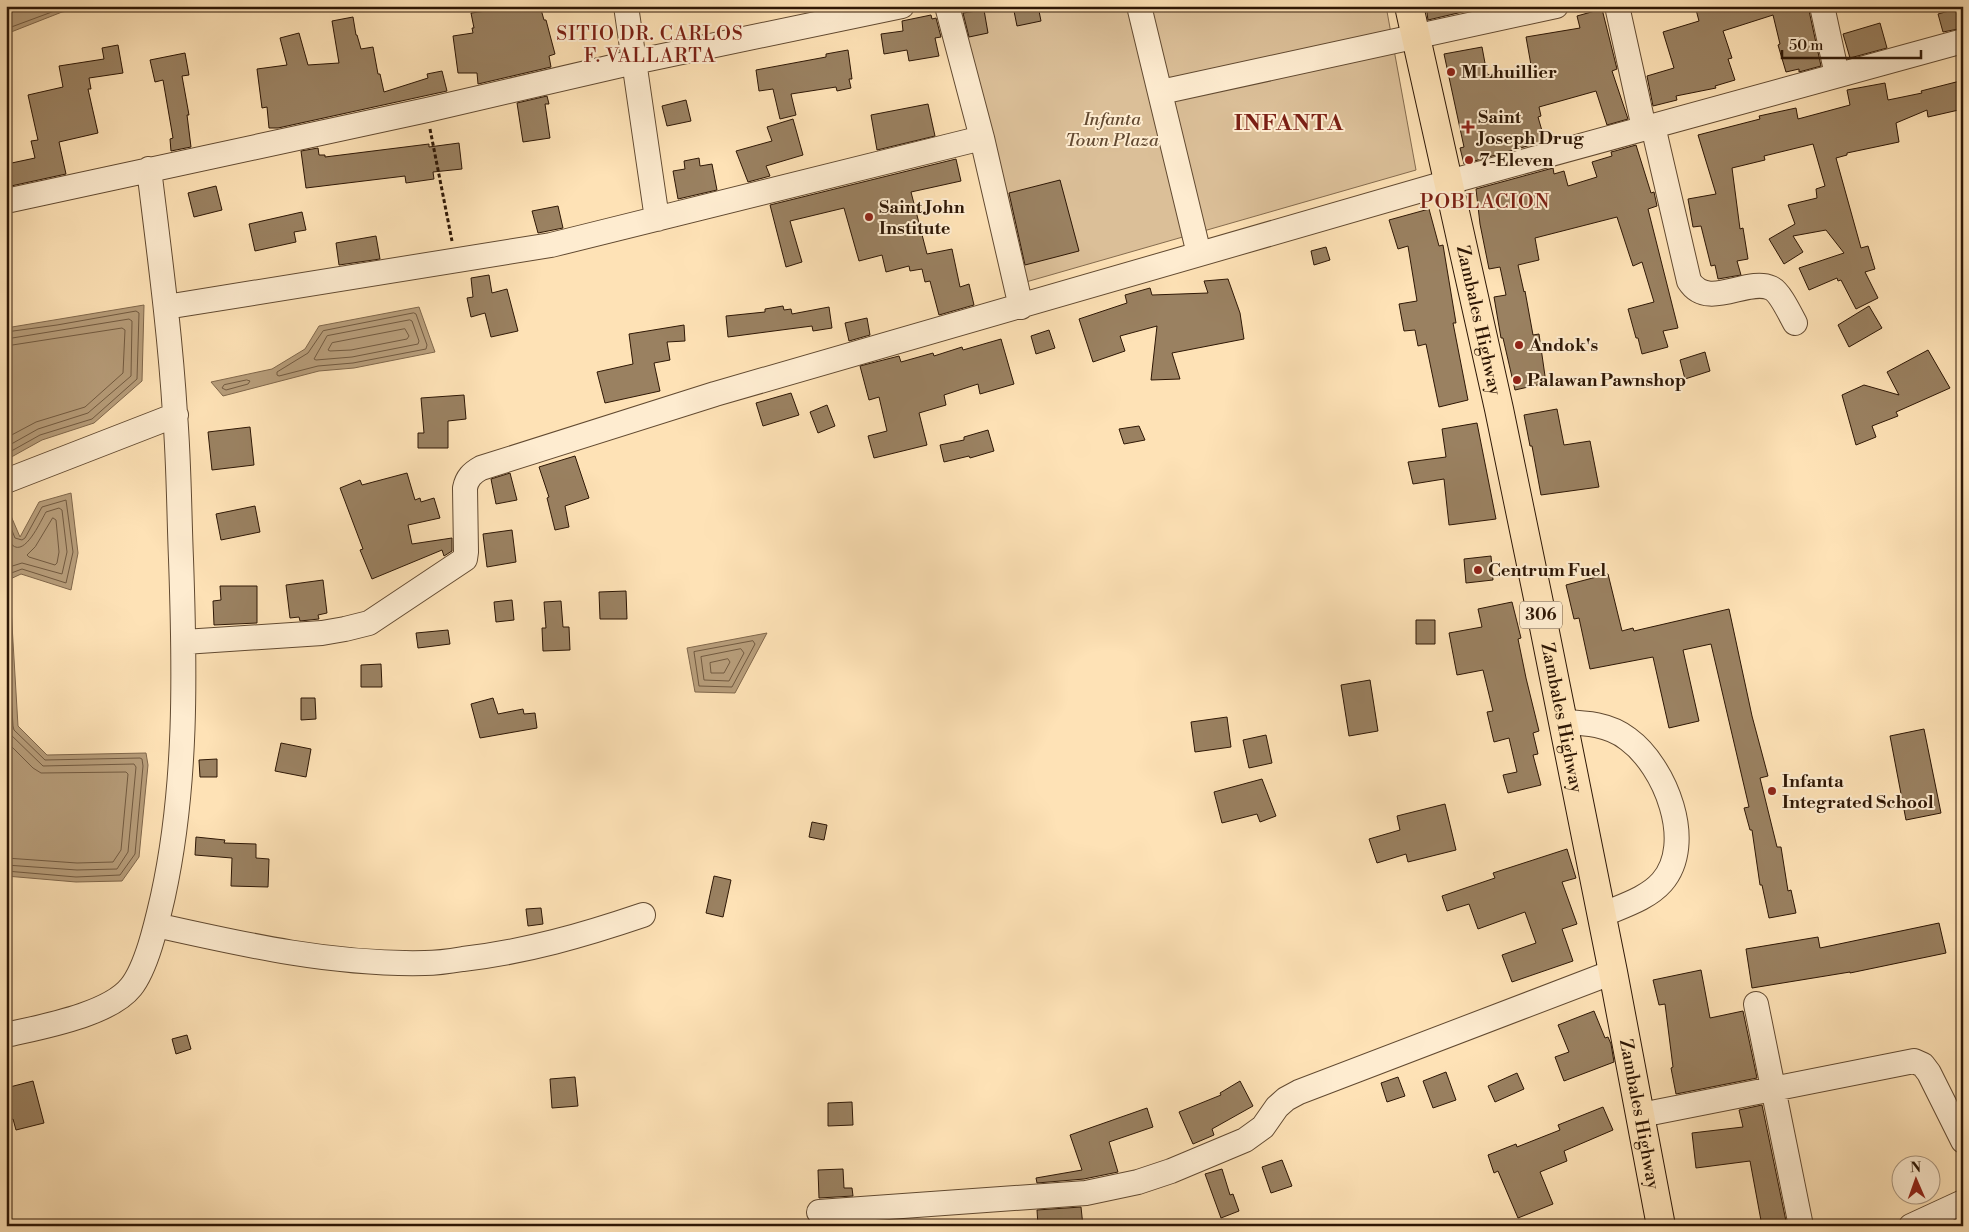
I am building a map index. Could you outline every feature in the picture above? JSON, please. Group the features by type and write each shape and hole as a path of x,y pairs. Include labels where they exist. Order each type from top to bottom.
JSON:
{"main road":[{"name":"Zambales Highway","path":"1410,6 1415,36 1498,409 1563,722 1661,1226"}],"street":[{"path":"626,6 657,219"},
{"path":"6,201 427,110 634,62 902,6"},
{"path":"946,6 982,138 1021,307"},
{"path":"1139,6 1199,254"},
{"path":"1161,92 1556,6"},
{"path":"1617,6 1688,280 1694,288 1702,293 1714,294 1757,287 1772,288 1777,292 1795,323"},
{"path":"1822,6 1837,75"},
{"path":"184,642 322,633 345,630 369,623 465,559 464,488 472,473 481,468 715,394 1199,254 1449,182 1963,41"},
{"path":"166,306 551,245 982,138"},
{"path":"6,1035 87,1014 129,990 138,977 156,925 172,855 180,793 184,642 176,415 166,306 149,169"},
{"path":"6,481 176,415"},
{"path":"1563,722 1611,728 1628,739 1644,753 1657,771 1672,808 1676,845 1672,864 1662,882 1635,901 1602,915"},
{"path":"156,925 294,954 340,961 428,963 479,957 540,946 588,934 643,916"},
{"path":"819,1212 1086,1193 1138,1182 1171,1171 1245,1140 1263,1126 1277,1107 1286,1099 1299,1092 1613,972"},
{"path":"1756,1004 1801,1226"},
{"path":"1641,1116 1914,1061 1923,1065 1929,1073 1963,1141"},
{"path":"1912,1226 1963,1202"}],"path":[{"path":"427,110 456,261"}],"green space":[{"name":"Infanta Town Plaza","path":"953,6 1386,6 1416,170 1026,282"}],"water":[{"path":"6,6 94,6 62,12 6,34"},
{"path":"144,305 142,381 94,423 42,440 6,460 6,328"},
{"path":"419,307 435,352 354,368 319,371 223,396 211,382 272,369 305,349 319,326"},
{"path":"71,493 78,553 71,590 21,574 6,581 6,517 11,516 20,537 39,502"},
{"path":"6,606 11,608 18,726 47,755 146,753 148,765 139,857 122,881 76,882 6,876"},
{"path":"767,633 735,693 695,692 687,648"}],"building":[{"path":"486,6 540,6 544,20 546,20 555,54 549,56 551,67 478,84 477,73 458,73 453,36 473,33 471,13 487,11"},
{"path":"1013,6 1038,6 1041,21 1017,26"},
{"path":"1426,6 1470,6 1471,10 1428,20"},
{"path":"1695,6 1808,6 1821,66 1799,72 1799,69 1786,72 1778,45 1780,44 1773,15 1723,31 1732,58 1728,59 1735,80 1715,86 1716,88 1676,96 1677,100 1653,106 1647,76 1674,68 1663,32 1699,21"},
{"path":"1960,8 1963,28 1943,32 1938,14"},
{"path":"1602,9 1617,69 1612,71 1628,119 1607,125 1596,91 1539,107 1541,116 1538,117 1545,141 1464,164 1460,148 1464,147 1444,54 1482,47 1487,74 1490,75 1531,65 1526,37 1580,28 1577,16"},
{"path":"984,10 988,33 969,37 963,13"},
{"path":"931,15 932,19 936,18 941,37 935,38 939,56 909,61 907,50 884,54 881,34 903,31 902,21"},
{"path":"353,17 361,49 373,47 378,74 380,74 384,92 428,78 427,74 442,71 447,91 278,128 269,128 267,107 262,108 257,69 287,65 280,38 299,33 308,65 339,63 332,21"},
{"path":"1880,23 1887,48 1850,58 1843,34"},
{"path":"118,45 123,73 89,78 91,89 88,89 98,133 59,142 66,174 11,186 7,164 35,158 31,141 38,140 28,95 63,87 59,66 104,59 102,48"},
{"path":"848,50 852,79 849,79 851,88 837,91 836,87 791,94 796,115 780,119 773,89 759,91 756,70 826,57 826,54"},
{"path":"185,53 189,75 182,76 189,115 187,115 191,147 171,151 170,139 173,138 163,80 155,82 150,60"},
{"path":"1960,81 1963,91 1963,109 1928,117 1927,110 1896,123 1899,142 1847,153 1847,155 1836,158 1861,248 1868,246 1875,269 1865,272 1878,298 1856,309 1841,280 1838,281 1837,278 1809,290 1799,268 1844,253 1826,230 1793,236 1803,252 1784,264 1769,239 1795,224 1788,205 1817,198 1816,189 1825,186 1813,144 1764,156 1765,160 1732,168 1740,229 1743,228 1748,259 1737,261 1741,275 1718,279 1715,265 1711,266 1701,226 1693,227 1688,199 1716,194 1698,135 1760,119 1759,116 1796,108 1798,119 1850,105 1847,90 1885,83 1888,100 1922,93 1921,91"},
{"path":"547,96 549,104 545,104 550,138 523,142 517,103"},
{"path":"686,100 691,121 667,126 662,106"},
{"path":"928,104 935,136 877,150 871,115"},
{"path":"793,119 803,155 766,166 770,176 748,182 736,151 772,141 767,127"},
{"path":"459,143 462,169 433,172 434,179 406,183 405,176 306,188 301,151 318,148 319,155 325,155 325,157 429,144 429,147"},
{"path":"1636,145 1651,193 1654,192 1657,206 1648,209 1678,328 1663,331 1668,347 1642,354 1628,309 1654,302 1642,262 1633,266 1617,217 1535,238 1539,260 1518,265 1533,335 1539,334 1546,383 1515,390 1503,338 1501,338 1494,297 1506,295 1500,267 1489,269 1480,224 1476,189 1553,168 1554,174 1564,171 1568,186 1597,177 1592,162 1612,156 1611,152"},
{"path":"699,158 700,166 712,164 717,190 678,199 673,171 685,169 684,161"},
{"path":"956,159 961,181 911,192 927,254 952,249 960,287 969,284 974,305 939,315 930,281 925,282 922,269 910,271 909,266 886,272 882,255 859,261 844,208 790,221 802,262 786,267 770,205"},
{"path":"1060,180 1079,251 1025,265 1009,193"},
{"path":"216,186 222,210 194,217 188,193"},
{"path":"558,206 563,228 538,233 532,211"},
{"path":"1429,209 1439,246 1443,245 1456,323 1453,323 1468,400 1439,407 1426,344 1418,346 1415,330 1404,331 1399,304 1417,301 1408,246 1398,249 1389,220"},
{"path":"302,212 306,230 294,232 296,242 255,251 249,224"},
{"path":"376,236 380,259 339,265 336,243"},
{"path":"1326,247 1330,260 1314,265 1311,251"},
{"path":"489,275 492,293 507,289 518,331 491,337 485,313 471,317 467,298 473,297 471,278"},
{"path":"1228,279 1240,313 1244,339 1172,353 1180,379 1151,380 1157,326 1120,336 1125,351 1093,362 1079,319 1127,303 1125,295 1150,288 1152,295 1208,293 1204,281"},
{"path":"783,306 784,310 791,309 792,314 829,307 832,328 813,331 812,326 728,337 726,316 765,312 765,309"},
{"path":"1869,306 1882,328 1849,347 1838,325"},
{"path":"867,318 870,335 849,341 845,323"},
{"path":"684,325 685,341 667,342 670,360 654,363 660,391 605,403 597,372 633,364 629,334"},
{"path":"1049,330 1055,348 1036,354 1031,336"},
{"path":"1001,339 1014,384 980,394 978,384 944,395 946,405 919,413 927,445 874,458 868,436 887,431 879,397 869,400 860,366 899,356 901,362 933,353 934,356 962,347 963,350"},
{"path":"1928,350 1950,388 1896,412 1898,416 1872,426 1876,437 1856,445 1842,395 1864,385 1899,395 1887,372"},
{"path":"1705,352 1710,371 1685,379 1680,360"},
{"path":"791,393 799,415 763,426 756,403"},
{"path":"464,395 466,419 448,421 448,448 418,448 418,433 424,433 421,398"},
{"path":"827,405 835,426 818,433 810,412"},
{"path":"1557,409 1564,445 1590,441 1599,487 1541,495 1524,415"},
{"path":"1477,423 1496,519 1449,525 1444,479 1413,484 1408,462 1446,457 1442,429"},
{"path":"1139,426 1145,440 1124,444 1119,429"},
{"path":"250,427 254,465 212,470 208,432"},
{"path":"988,430 994,451 970,458 969,456 944,462 940,445 964,440 964,437"},
{"path":"575,456 589,498 565,506 569,527 555,530 547,498 549,497 539,467"},
{"path":"407,473 415,500 420,498 421,502 434,498 440,518 408,525 412,544 452,538 452,551 444,556 442,550 372,579 360,550 363,549 340,488 360,480 362,485"},
{"path":"510,473 517,500 496,504 491,479"},
{"path":"255,506 260,532 221,540 216,514"},
{"path":"512,530 516,562 487,567 483,534"},
{"name":"Centrum Fuel","path":"1491,556 1493,580 1466,583 1464,559"},
{"path":"1608,574 1622,631 1633,628 1634,631 1729,609 1752,716 1768,776 1760,778 1777,847 1781,847 1788,891 1791,890 1796,913 1769,918 1762,885 1760,885 1752,830 1750,830 1744,808 1749,807 1711,644 1683,650 1699,721 1669,728 1653,657 1590,669 1579,618 1574,619 1566,585"},
{"path":"323,580 327,613 318,615 319,619 300,621 299,617 290,618 286,585"},
{"path":"220,586 257,586 257,623 214,625 213,601 221,600"},
{"path":"626,591 627,619 600,619 599,592"},
{"path":"512,600 514,620 496,622 494,602"},
{"path":"561,601 563,627 569,627 570,650 543,651 542,628 546,628 544,602"},
{"path":"1512,602 1521,638 1518,639 1526,678 1539,731 1533,733 1538,754 1533,755 1541,785 1508,793 1503,775 1517,772 1509,738 1494,742 1487,712 1493,711 1483,670 1457,675 1449,633 1482,627 1478,609"},
{"path":"1416,620 1435,620 1435,644 1416,644"},
{"path":"448,630 450,644 418,648 416,633"},
{"path":"381,664 382,687 361,687 361,665"},
{"path":"1370,680 1378,731 1349,736 1341,685"},
{"path":"301,698 315,698 316,719 301,720"},
{"path":"493,698 498,714 523,709 524,714 535,713 537,728 480,738 471,704"},
{"path":"1227,717 1231,747 1195,752 1191,722"},
{"path":"1924,729 1941,813 1906,820 1890,736"},
{"path":"1266,735 1272,763 1249,768 1243,740"},
{"path":"281,743 311,749 306,777 275,771"},
{"path":"217,759 217,777 200,777 199,760"},
{"path":"1262,779 1276,816 1260,822 1257,814 1222,823 1214,792"},
{"path":"1445,804 1456,850 1408,862 1406,854 1377,863 1369,839 1400,830 1397,816"},
{"path":"812,822 827,825 824,840 809,837"},
{"path":"196,837 225,840 224,843 256,844 256,858 269,859 268,887 231,886 232,858 195,855"},
{"path":"1567,849 1576,878 1562,882 1577,924 1562,929 1573,961 1512,982 1502,955 1536,943 1525,912 1478,929 1469,904 1447,911 1442,896 1495,878 1493,873"},
{"path":"714,876 731,880 723,917 706,913"},
{"path":"541,908 543,924 528,926 526,909"},
{"path":"1939,923 1946,953 1850,973 1752,988 1746,949 1818,937 1820,948"},
{"path":"1701,970 1710,1018 1743,1011 1757,1078 1676,1094 1671,1068 1673,1067 1665,1004 1659,1005 1653,980"},
{"path":"1594,1011 1605,1038 1608,1037 1611,1044 1614,1062 1564,1081 1555,1057 1569,1052 1558,1025"},
{"path":"187,1035 191,1049 176,1054 172,1039"},
{"path":"1446,1072 1456,1100 1433,1108 1423,1081"},
{"path":"1517,1073 1524,1089 1495,1102 1488,1086"},
{"path":"575,1077 578,1106 552,1108 550,1079"},
{"path":"1398,1077 1405,1096 1387,1102 1381,1083"},
{"path":"33,1081 44,1123 16,1130 13,1119 6,1121 6,1088"},
{"path":"1240,1081 1253,1106 1212,1129 1214,1135 1193,1144 1179,1112 1221,1095 1220,1093"},
{"path":"852,1102 853,1125 828,1126 828,1103"},
{"path":"1762,1105 1787,1226 1762,1226 1750,1161 1696,1168 1692,1133 1743,1127 1739,1110"},
{"path":"1603,1107 1613,1130 1564,1151 1567,1161 1540,1172 1553,1204 1518,1218 1498,1171 1494,1173 1488,1155 1516,1144 1517,1147 1560,1130 1558,1125"},
{"path":"1147,1108 1153,1127 1109,1142 1118,1172 1084,1179 1037,1183 1036,1178 1082,1170 1070,1135"},
{"path":"1282,1160 1292,1186 1271,1193 1262,1167"},
{"path":"843,1169 844,1188 852,1188 853,1196 819,1198 818,1170"},
{"path":"1222,1169 1230,1195 1233,1194 1239,1211 1221,1218 1205,1174"},
{"path":"1081,1207 1083,1226 1038,1226 1037,1210"}],"place":[{"name":"M Lhuillier","path":"1451,72"},
{"name":"Saint Joseph Drug","path":"1468,127"},
{"name":"7-Eleven","path":"1469,160"},
{"name":"Saint John Institute","path":"869,217"},
{"name":"Andok's","path":"1519,345"},
{"name":"Palawan Pawnshop","path":"1517,380"},
{"name":"Centrum Fuel","path":"1478,570"},
{"name":"Infanta Integrated School","path":"1772,791"}],"district":[{"name":"SITIO DR. CARLOS F. VALLARTA","path":"650,45"},
{"name":"INFANTA","path":"1289,123"},
{"name":"POBLACION","path":"1485,202"}]}
